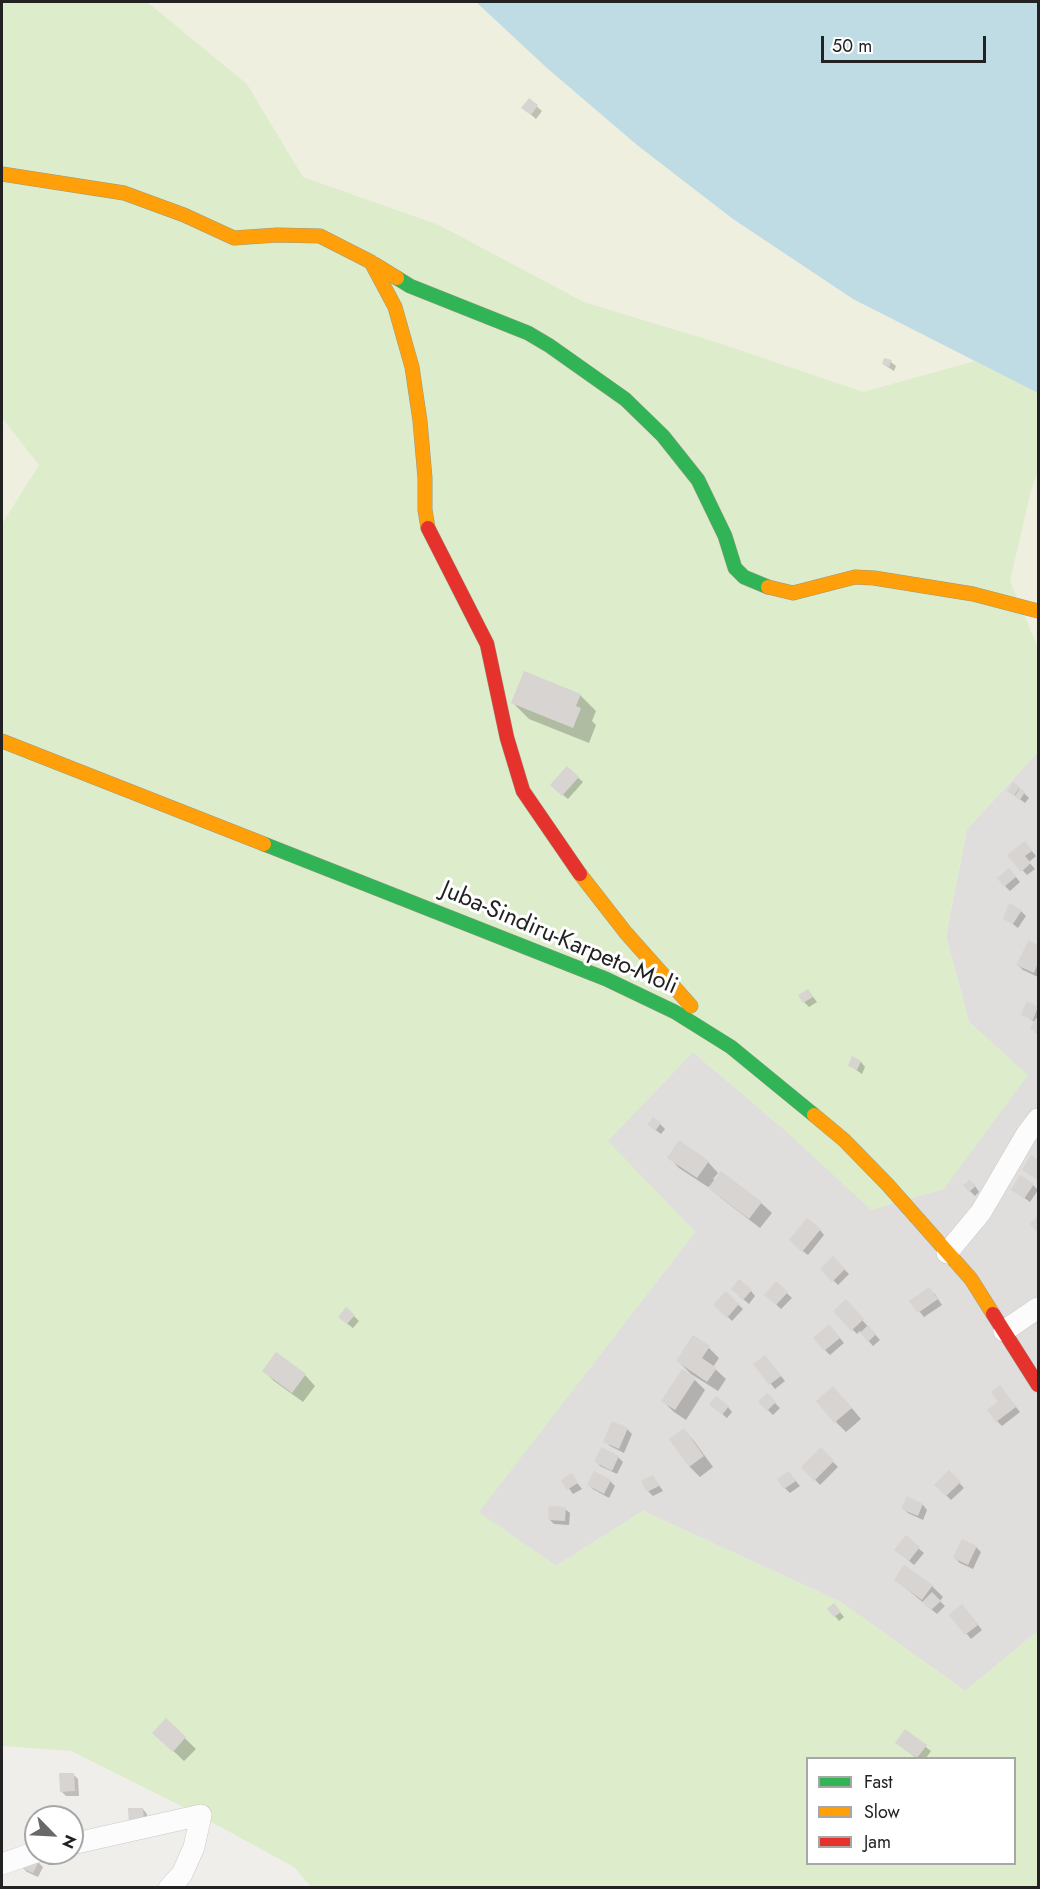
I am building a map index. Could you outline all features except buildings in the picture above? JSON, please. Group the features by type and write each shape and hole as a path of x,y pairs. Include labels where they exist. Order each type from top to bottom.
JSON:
{"street":[{"path":"2,174 124,193 184,215 234,237 320,236 371,262 410,286 528,333 625,399 663,436 698,480 725,536 735,568 744,577 774,589 793,592 855,577 873,578 973,594 1038,611"},
{"path":"371,262 395,307 412,367 420,421 425,510 429,531 488,644 514,768 523,791 569,860 626,933 691,1006"},
{"name":"Juba-Sindiru-Karpeto-Moli","path":"2,741 606,979 675,1012 731,1047 844,1140 971,1279 1038,1385"},
{"path":"947,1253 981,1212 1026,1135 1038,1119"},
{"path":"1004,1330 1038,1308"},
{"path":"84,1841 201,1815 194,1847 174,1886"},
{"path":"2,1864 24,1856"}],"shaded area":[{"path":"1038,752 1038,1631 965,1691 841,1602 643,1511 556,1566 478,1512 695,1232 607,1141 693,1052 779,1125 1027,1075 969,1022 946,936 967,829"}],"green space":[{"path":"2,2 147,2 247,84 303,177 439,225 584,302 719,343 863,392 975,361 1038,393 1038,471 1031,491 1010,581 1038,648 1038,752 967,829 946,936 969,1022 1028,1075 944,1189 871,1210 779,1125 693,1052 608,1141 695,1232 479,1512 556,1566 643,1511 841,1602 965,1691 1038,1631 1038,1887 311,1887 294,1867 195,1813 71,1751 2,1746 2,524 39,465 2,418"},
{"path":"147,2 476,2 547,68 637,145 733,219 853,299 975,361 863,392 719,343 584,302 439,225 303,177 247,84"},
{"path":"2,418 39,465 2,524"},
{"path":"1038,471 1038,648 1010,581 1031,490"}],"water":[{"path":"476,2 1038,2 1038,393 853,299 733,219 637,145 547,68"}],"traffic: fast":[{"path":"397,278 410,286 528,333 625,399 663,436 698,480 725,536 735,568 744,577 768,587"},
{"path":"264,844 606,979 675,1012 731,1047 814,1115"}],"traffic: slow":[{"path":"2,174 124,193 184,215 234,238 277,235 320,236 397,278"},
{"path":"371,262 395,307 412,367 420,421 428,528"},
{"path":"768,587 793,593 855,577 874,578 973,594 1038,611"},
{"path":"2,741 264,844"},
{"path":"580,874 626,933 691,1006"},
{"path":"814,1115 844,1140 887,1184 971,1279 993,1314"}],"traffic: jam":[{"path":"428,528 487,644 507,738 523,791 580,874"},
{"path":"993,1314 1038,1385"}]}
